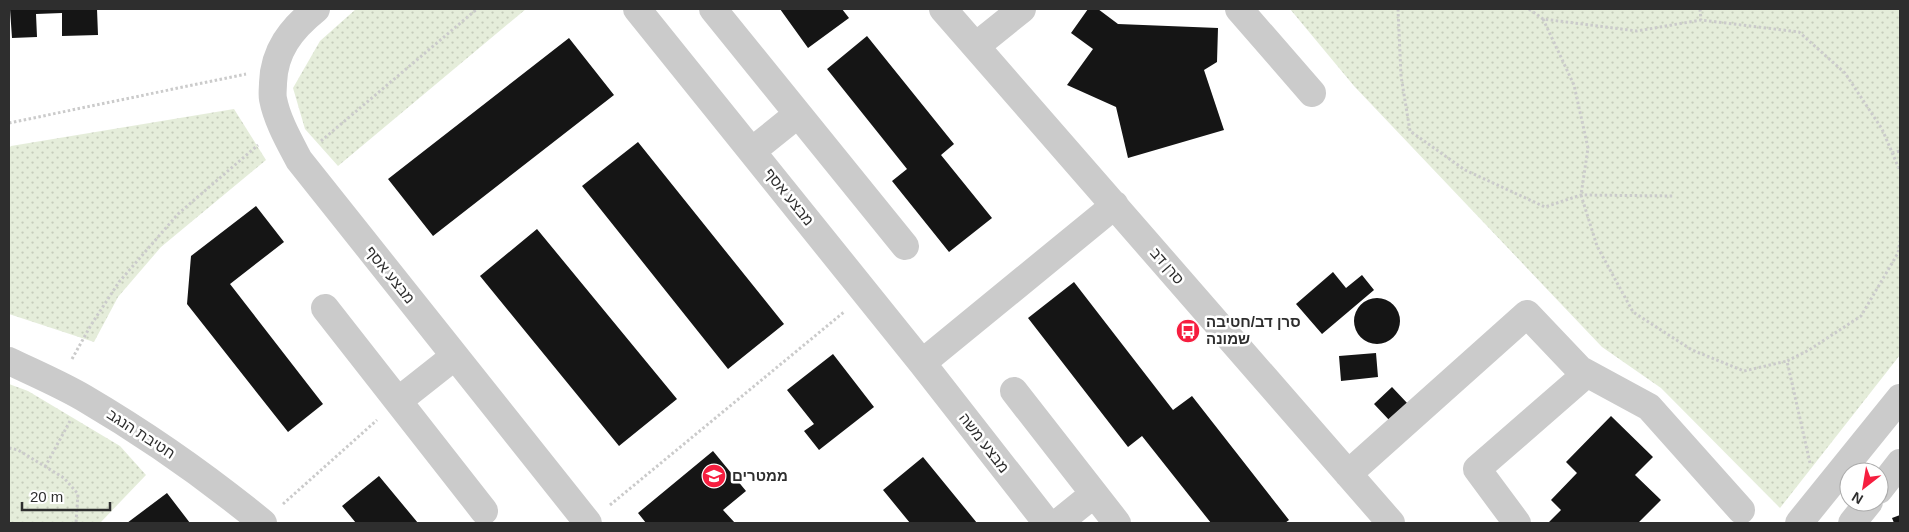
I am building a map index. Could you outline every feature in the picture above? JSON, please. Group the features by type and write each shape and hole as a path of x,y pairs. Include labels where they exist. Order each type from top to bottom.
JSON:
{"street":[{"name":"מבצע אסף","path":"316,9 286,39 274,68 273,98 282,124 299,160 588,523"},
{"name":"מבצע אסף","path":"637,9 922,363"},
{"path":"713,9 905,246"},
{"name":"סרן דב","path":"943,9 1391,523"},
{"path":"976,46 1022,9"},
{"path":"1239,9 1312,93"},
{"path":"752,151 798,114"},
{"path":"922,363 1114,205"},
{"path":"325,308 484,511"},
{"path":"1348,474 1527,314 1585,375 1477,469 1517,523"},
{"path":"398,401 455,356"},
{"name":"חטיבת הנגב","path":"9,361 84,397 134,429 200,474 262,523"},
{"name":"מבצע משה","path":"922,363 1047,523"},
{"path":"1579,369 1649,408 1741,510"},
{"path":"1014,390 1117,523"},
{"path":"1800,523 1900,398"},
{"path":"1889,477 1900,463"},
{"path":"1058,523 1094,494"},
{"path":"1852,523 1861,512"}],"path":[{"path":"299,160 477,9"},
{"path":"1398,9 1401,76 1410,131 1465,170 1545,207 1581,195 1674,196"},
{"path":"1529,9 1543,19 1637,31 1701,20 1799,32 1845,73 1882,129 1900,171"},
{"path":"1700,9 1701,20"},
{"path":"1543,19 1574,85 1588,148 1581,195 1597,246 1633,312 1692,350 1744,371 1787,361 1809,350 1861,316 1898,253 1900,241"},
{"path":"9,123 274,68"},
{"path":"59,384 91,325 119,282 178,214 282,124"},
{"path":"1892,153 1900,151"},
{"path":"588,523 866,294"},
{"path":"1787,361 1818,501"},
{"path":"45,467 84,397"},
{"path":"262,523 398,401"},
{"path":"9,448 18,450 64,478 78,494 76,523"}],"green space":[{"path":"356,9 526,9 338,166 305,129 293,88 320,41"},
{"path":"1290,9 1900,9 1900,355 1780,508 1661,388 1602,347 1354,86"},
{"path":"234,109 266,160 161,247 118,297 94,342 9,314 9,148 11,146"},
{"path":"9,384 28,391 120,446 146,475 100,523 9,523"}],"building":[{"path":"10,9 97,9 98,35 62,36 62,13 36,14 37,37 12,38"},
{"path":"780,9 842,9 849,18 808,48"},
{"path":"1088,9 1098,9 1118,24 1218,28 1217,62 1204,70 1224,130 1128,158 1116,107 1067,85 1093,49 1071,33"},
{"path":"867,36 954,144 941,155 992,218 949,252 892,181 907,169 827,69"},
{"path":"569,38 614,95 433,236 388,179"},
{"path":"638,142 784,324 728,369 582,186"},
{"path":"256,206 284,242 230,284 323,404 288,432 187,304 191,256"},
{"path":"537,229 677,399 619,446 480,276"},
{"path":"1333,272 1346,288 1362,275 1374,290 1322,334 1296,304"},
{"path":"1074,282 1173,410 1192,396 1289,520 1285,523 1211,523 1142,436 1128,447 1028,318"},
{"path":"1372,298 1382,298 1396,308 1400,321 1396,334 1390,340 1382,344 1372,344 1358,334 1354,326 1354,316 1364,302"},
{"path":"1376,353 1378,377 1341,381 1339,356"},
{"path":"833,354 874,407 819,450 804,431 814,424 787,390"},
{"path":"1392,387 1408,404 1390,421 1374,404"},
{"path":"1611,416 1653,457 1635,475 1661,500 1638,523 1548,523 1561,510 1551,500 1577,473 1566,462"},
{"path":"713,451 746,491 723,510 735,523 646,523 638,513"},
{"path":"923,457 977,523 910,523 883,490"},
{"path":"379,476 418,523 356,523 342,506"},
{"path":"167,493 190,523 127,523"},
{"path":"1900,515 1900,523 1894,523 1892,518"}],"place":[{"name":"סרן דב/חטיבה שמונה","path":"1188,331"},
{"name":"ממטרים","path":"714,476"}]}
